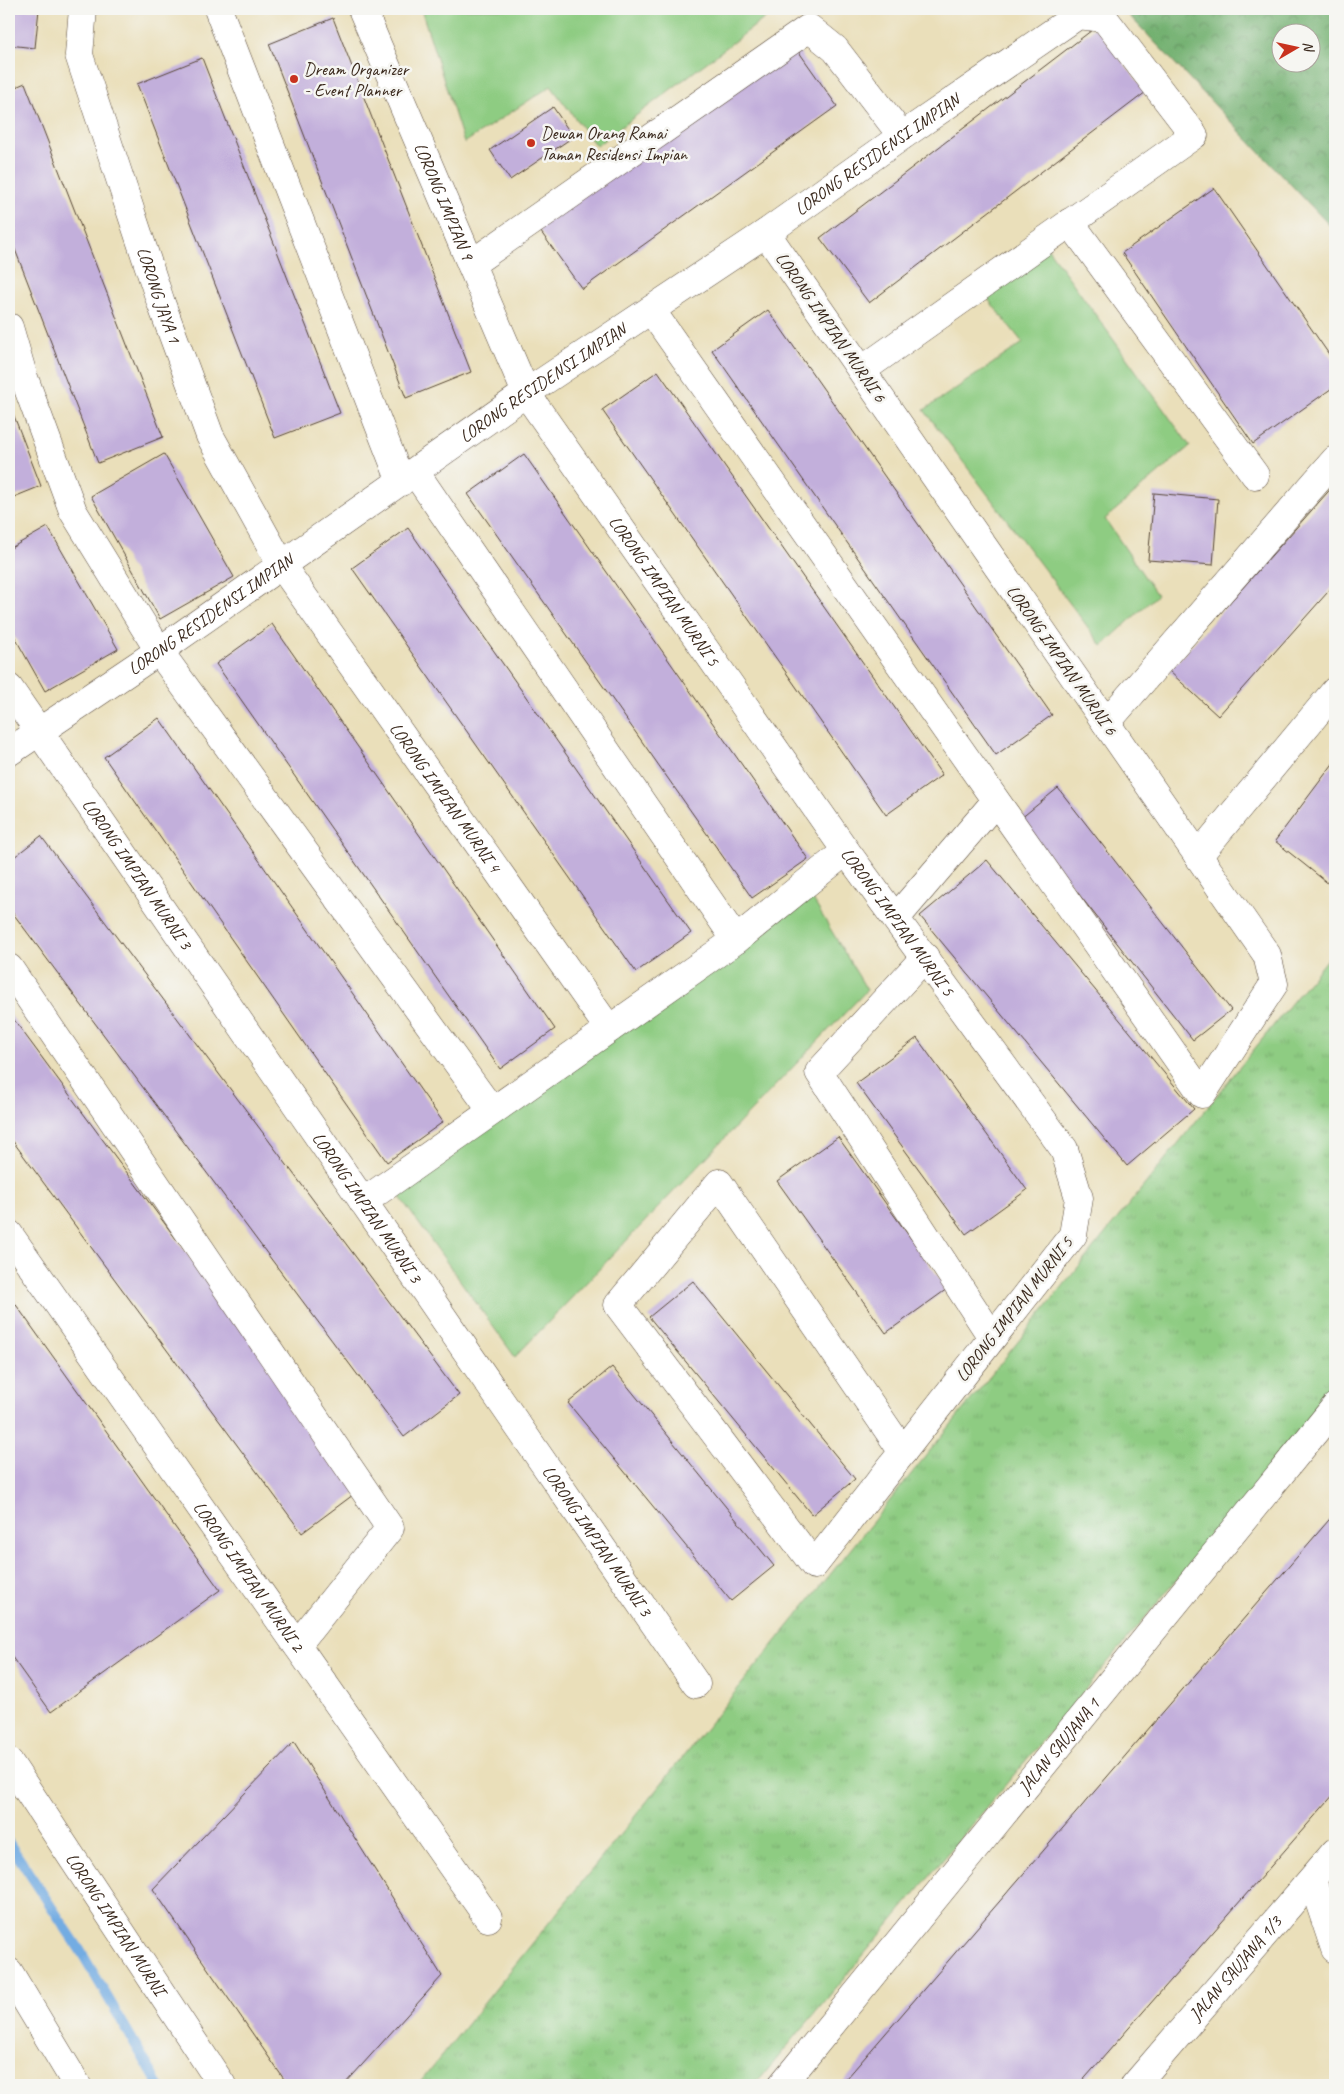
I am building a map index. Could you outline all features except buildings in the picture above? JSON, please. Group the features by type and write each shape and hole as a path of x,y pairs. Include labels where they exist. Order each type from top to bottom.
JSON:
{"street":[{"name":"LORONG JAYA 1","path":"83,9 80,55 161,303 210,436 282,566"},
{"path":"218,9 408,477 736,940"},
{"name":"LORONG IMPIAN 9","path":"362,9 526,393"},
{"name":"LORONG RESIDENSI IMPIAN","path":"9,752 159,652 526,393 766,233 902,136 1078,15 1104,18 1194,135 1070,222"},
{"path":"470,264 808,28 835,49 902,136"},
{"path":"862,370 1070,222 1255,475"},
{"name":"LORONG IMPIAN MURNI 6","path":"766,233 1267,955 1274,984 1202,1094 995,802"},
{"path":"651,310 995,802 896,918"},
{"path":"9,327 23,374 73,511 159,652 492,1111"},
{"name":"LORONG IMPIAN MURNI 5","path":"526,393 846,851 1064,1148 1079,1198 1073,1236 992,1337 903,1452 814,1565 618,1305 719,1183 903,1452"},
{"path":"1106,723 1335,460"},
{"name":"LORONG IMPIAN MURNI 4","path":"282,566 609,1029"},
{"name":"LORONG IMPIAN MURNI 3","path":"9,688 696,1684"},
{"path":"1198,856 1335,691"},
{"path":"363,1202 736,940 846,851"},
{"path":"925,957 819,1072 992,1337"},
{"path":"9,968 390,1528 297,1645"},
{"name":"LORONG IMPIAN MURNI 2","path":"9,1234 488,1918"},
{"name":"JALAN SAUJANA 1","path":"782,2085 1335,1407"},
{"name":"LORONG IMPIAN MURNI","path":"9,1762 222,2085"},
{"name":"JALAN SAUJANA 1/3","path":"1135,2085 1335,1852"},
{"path":"1312,1880 1335,1948"},
{"path":"9,1972 77,2085"}],"green space":[{"path":"421,9 777,9 596,146 551,86 464,143"},
{"path":"1123,9 1335,9 1335,231"},
{"path":"1044,243 1190,446 1105,519 1157,595 1102,646 924,410 1023,343 983,293"},
{"path":"807,890 867,990 515,1357 397,1193"},
{"path":"1335,949 1335,1390 755,2085 418,2085"}],"waterway":[{"path":"9,1843 80,1950 159,2085"}],"place":[{"name":"Dream Organizer - Event Planner","path":"294,79"},
{"name":"Dewan Orang Ramai Taman Residensi Impian","path":"531,143"}]}
